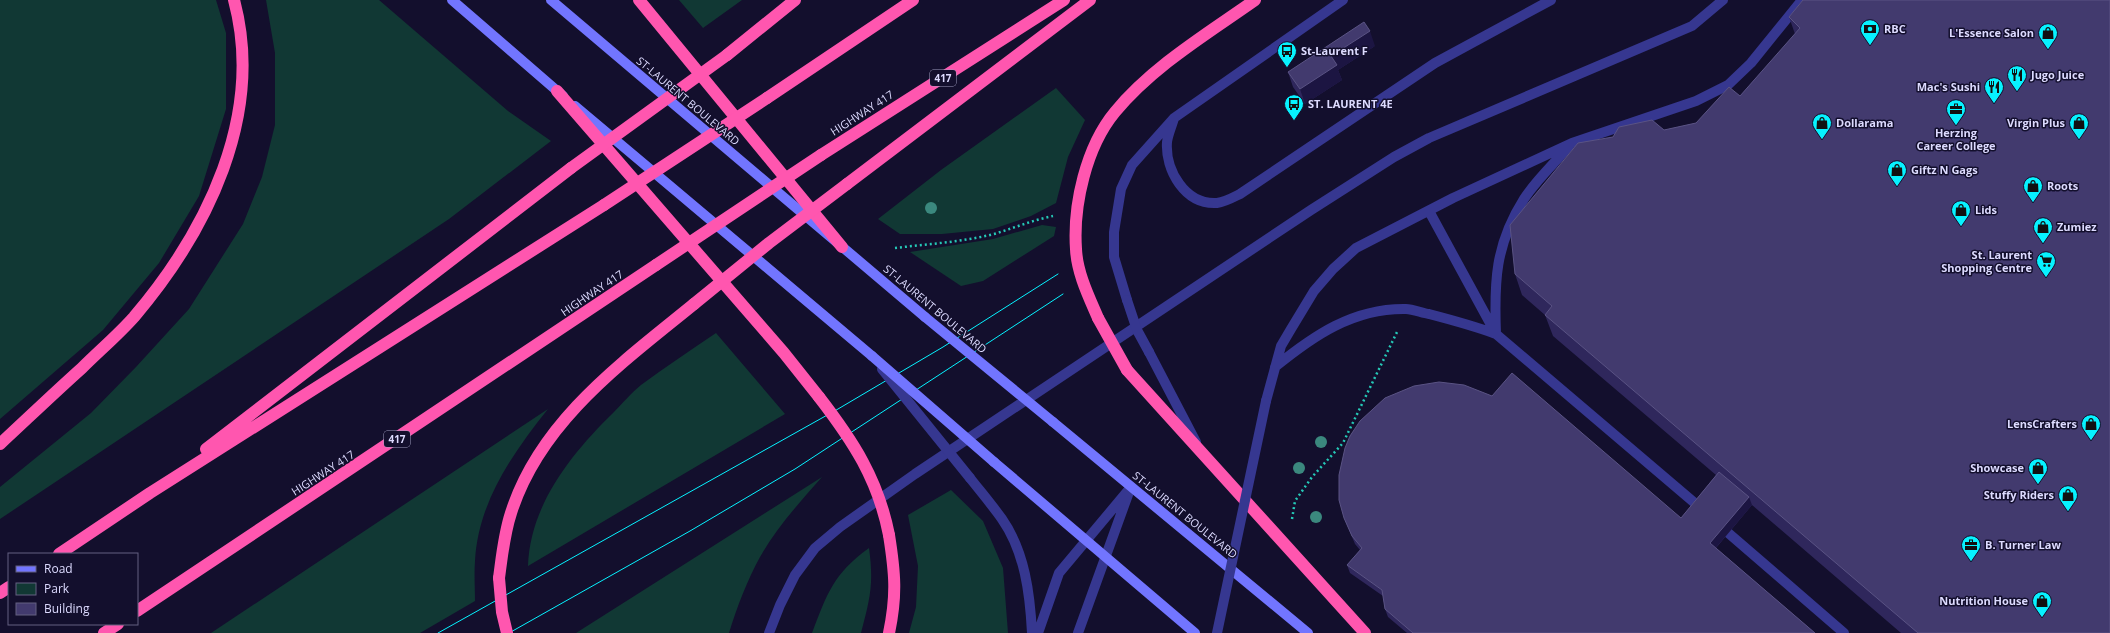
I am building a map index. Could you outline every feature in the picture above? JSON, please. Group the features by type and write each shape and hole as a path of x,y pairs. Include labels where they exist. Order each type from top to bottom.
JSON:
{"highway":[{"path":"0,444 133,317 170,270 198,226 222,170 236,131 242,83 242,54 234,0"},
{"path":"639,0 842,247"},
{"path":"150,493 571,168 727,55 795,0"},
{"path":"60,553 150,493 604,205 913,0"},
{"name":"HIGHWAY 417","path":"138,610 821,155 1064,0"},
{"path":"507,633 502,612 499,578 503,543 511,512 524,481 540,452 560,424 610,375 769,243 1090,0"},
{"path":"1255,0 1160,69 1115,113 1099,137 1084,176 1077,205 1076,250 1085,288 1098,318 1127,370 1365,633"},
{"path":"557,91 778,347 850,437 874,482 884,508 896,574 894,608 889,633"},
{"path":"104,633 116,625"}],"main road":[{"path":"452,0 557,91 872,356 1195,633"},
{"name":"ST-LAURENT BOULEVARD","path":"551,0 925,317 1308,633"}],"lane":[{"path":"1202,453 1137,330 1127,300 1114,257 1114,232 1121,189 1132,165 1174,118 1343,0"},
{"path":"1174,118 1167,140 1167,158 1173,175 1183,188 1198,200 1218,203 1240,194 1435,63 1551,0"},
{"path":"770,633 780,605 795,575 815,548 840,527 915,474 1311,210 1394,157 1429,138 1692,26 1723,0"},
{"path":"1217,633 1266,401 1282,346 1291,328 1314,291 1333,269 1356,248 1429,211 1572,143 1696,101 1728,85 1751,63 1802,0"},
{"path":"1496,334 1494,292 1503,241 1524,199 1572,143"},
{"path":"1429,211 1496,334"},
{"path":"1275,368 1305,343 1329,327 1383,311 1407,309 1469,324 1496,334 1844,633"},
{"path":"872,356 1003,520 1018,550 1024,568 1031,614 1032,633"},
{"path":"1038,633 1059,573 1085,540 1131,487"},
{"path":"1078,633 1107,558 1131,487"}],"path":[{"path":"895,248 954,241 994,234 1027,222 1053,216 1077,216"},
{"path":"1292,522 1295,501 1312,477 1343,442 1400,326"}],"green space":[{"path":"0,0 216,0 226,33 226,109 199,196 159,263 103,330 0,419"},
{"path":"266,0 379,0 508,111 551,141 449,219 0,519 0,487 91,413 136,367 189,309 243,224 262,177 275,125 275,53"},
{"path":"679,0 742,0 703,28"},
{"path":"1056,88 1085,120 1068,157 1056,203 1031,216 993,229 942,234 900,234 878,219 941,170"},
{"path":"1042,225 1056,227 1054,236 983,281 961,286 910,252 993,239"},
{"path":"716,333 785,414 528,566 536,522 545,502 568,463 597,429 641,385"},
{"path":"548,409 510,461 490,499 478,539 475,566 475,601 420,633 211,633"},
{"path":"822,477 781,525 760,557 743,594 729,633 576,633"},
{"path":"951,490 983,521 1003,568 1008,633 909,633 916,607 918,566 908,515"},
{"path":"869,548 871,582 867,610 861,633 812,633 827,596 839,576"}],"building":[{"path":"1803,0 2110,0 2110,633 1918,633 1545,315 1552,306 1515,274 1510,225 1578,143 1613,137 1619,127 1652,120 1664,130 1696,123 1729,87 1740,96 1800,28 1789,17"},
{"path":"1364,22 1370,31 1331,56 1337,65 1300,89 1288,72"},
{"path":"1512,373 1681,518 1719,472 1749,497 1710,543 1815,633 1413,633 1385,609 1382,590 1347,565 1362,548 1352,536 1344,518 1339,500 1339,475 1345,448 1350,436 1360,421 1385,398 1414,386 1439,382 1464,385 1492,396"}],"tram line":[{"path":"438,633 838,409 943,347 1058,274"},
{"path":"509,633 690,531 795,469 1063,294"}],"place":[{"name":"RBC","path":"1870,46"},
{"name":"L'Essence Salon","path":"2048,50"},
{"name":"St-Laurent F","path":"1287,68"},
{"name":"Jugo Juice","path":"2017,92"},
{"name":"Mac's Sushi","path":"1994,104"},
{"name":"ST. LAURENT 4E","path":"1294,121"},
{"name":"Herzing Career College","path":"1956,126"},
{"name":"Dollarama","path":"1822,140"},
{"name":"Virgin Plus","path":"2079,140"},
{"name":"Giftz N Gags","path":"1897,187"},
{"name":"Roots","path":"2033,203"},
{"name":"Lids","path":"1961,227"},
{"name":"Zumiez","path":"2043,244"},
{"name":"St. Laurent Shopping Centre","path":"2046,278"},
{"name":"LensCrafters","path":"2091,441"},
{"name":"Showcase","path":"2038,485"},
{"name":"Stuffy Riders","path":"2068,512"},
{"name":"B. Turner Law","path":"1971,562"},
{"name":"Nutrition House","path":"2042,618"}]}
